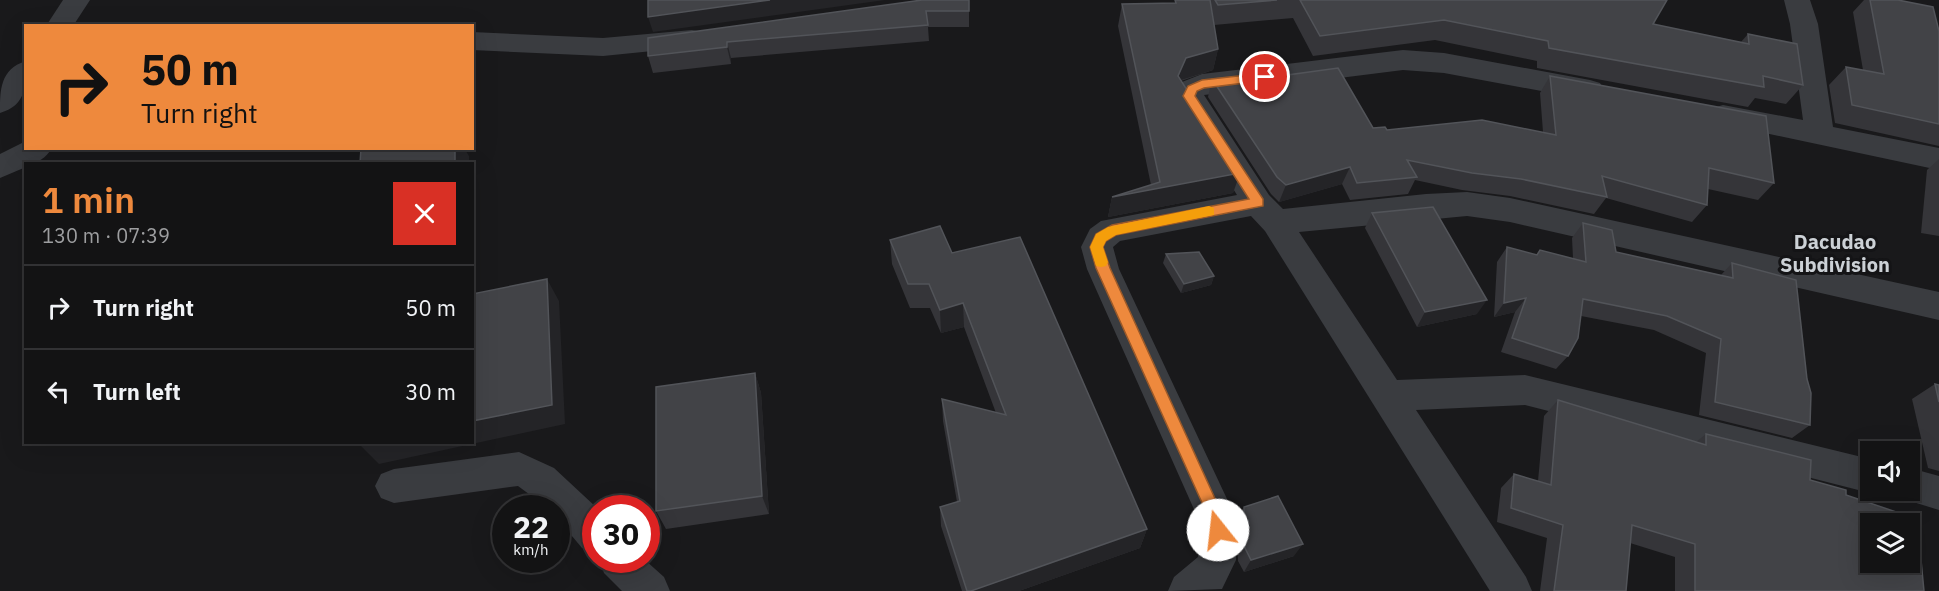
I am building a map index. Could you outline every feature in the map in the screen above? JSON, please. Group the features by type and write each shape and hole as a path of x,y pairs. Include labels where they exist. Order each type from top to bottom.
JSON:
{"street":[{"path":"60,24 77,0"},
{"path":"1797,0 1804,24 1819,133"},
{"path":"474,41 603,47 722,34"},
{"path":"1512,591 1388,396 1189,96 1192,88 1202,84 1403,60 1444,63 1611,94"},
{"path":"0,103 24,73"},
{"path":"1692,109 1939,159"},
{"path":"0,167 33,150"},
{"path":"1188,591 1205,581 1217,566 1219,545 1216,516 1103,268 1096,247 1101,238 1112,230 1267,212 1467,204 1510,210 1939,306"},
{"path":"1388,396 1525,390 1860,474"},
{"path":"394,486 519,470 535,474 582,518"},
{"path":"1920,488 1939,493"},
{"path":"631,573 650,591"}],"building":[{"path":"648,0 770,0 648,17"},
{"path":"922,0 969,0 969,11 926,11 928,25 727,42 727,47 648,56 648,38"},
{"path":"1175,0 1210,0 1218,49 1186,58 1178,76 1240,173 1112,197 1160,182 1122,4 1176,3"},
{"path":"1215,0 1277,0 1218,5"},
{"path":"1300,0 1667,0 1653,24 1749,44 1748,34 1797,44 1803,85 1763,76 1764,87 1549,48 1548,41 1444,20 1320,36"},
{"path":"1870,0 1898,0 1933,7 1939,31 1939,124 1852,105 1846,67 1884,74"},
{"path":"1338,68 1373,128 1385,127 1387,130 1482,120 1556,135 1550,76 1766,116 1774,183 1709,168 1707,205 1602,176 1607,197 1521,179 1472,173 1407,160 1417,177 1357,183 1350,167 1286,185 1277,177 1212,79 1221,78 1222,84"},
{"path":"361,150 455,150 455,162 360,162"},
{"path":"1433,207 1487,300 1425,312 1372,213"},
{"path":"1583,223 1612,230 1616,252 1733,278 1732,263 1796,280 1807,379 1811,393 1810,425 1715,402 1721,339 1667,316 1583,299 1578,338 1568,356 1512,338 1526,298 1504,303 1507,247 1537,255 1540,250 1586,262"},
{"path":"940,226 952,253 1020,237 1147,529 967,591 940,507 960,501 942,399 1006,415 963,303 940,310 929,284 908,284 890,240"},
{"path":"1199,252 1214,276 1184,284 1166,254"},
{"path":"547,279 552,405 474,421 474,294"},
{"path":"755,373 762,496 660,510 660,495 656,495 656,387"},
{"path":"1935,384 1939,385 1939,402"},
{"path":"1558,400 1706,445 1706,434 1811,460 1810,480 1846,490 1846,495 1899,513 1860,513 1860,573 1920,573 1920,550 1924,591 1695,591 1695,544 1632,525 1626,591 1554,591 1563,525 1511,508 1514,474 1551,485"},
{"path":"1278,496 1303,544 1251,560 1245,548 1244,507"}],"slow traffic":[{"path":"1101,262 1096,247 1101,238 1112,230 1209,211"}],"district":[{"name":"Dacudao Subdivision","path":"1835,252"}],"route":[{"path":"1218,530 1216,516 1103,268 1096,247 1101,238 1112,230 1258,202 1189,96 1192,88 1202,84 1265,77"}]}
